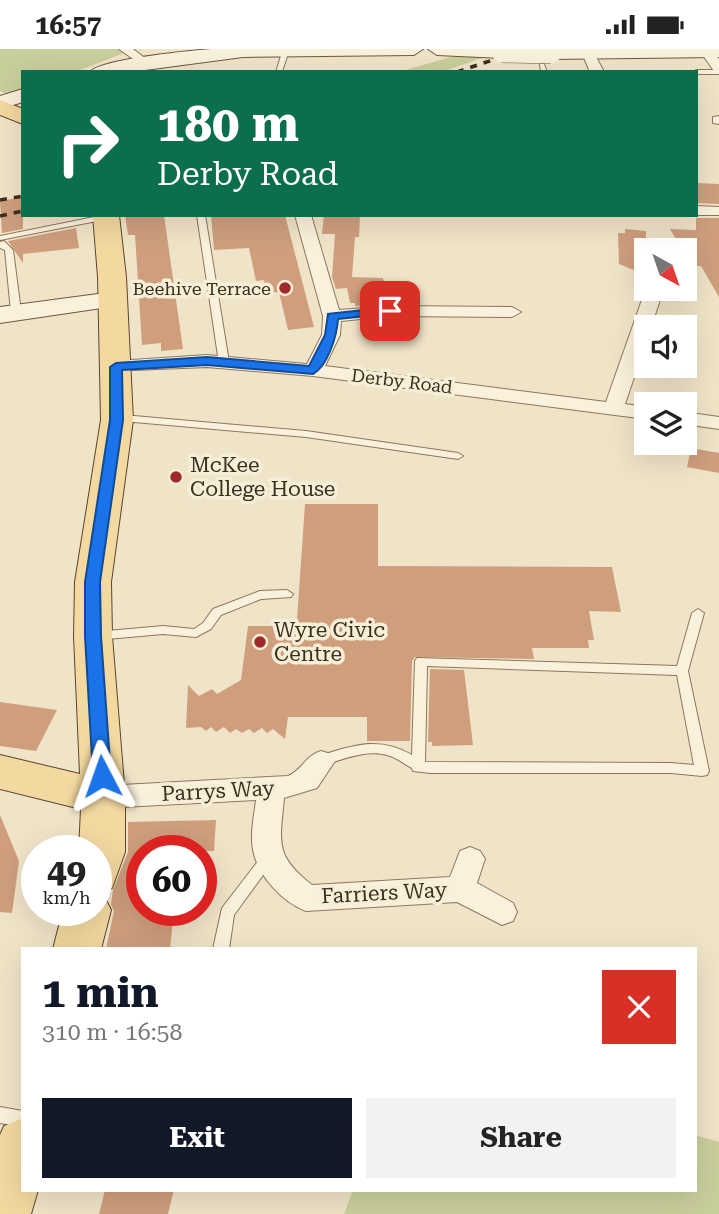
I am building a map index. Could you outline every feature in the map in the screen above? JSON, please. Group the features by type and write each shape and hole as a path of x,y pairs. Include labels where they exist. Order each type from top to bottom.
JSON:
{"main road":[{"path":"108,70 213,51 414,49"},
{"path":"437,49 502,52 546,63 588,53 713,51"},
{"path":"0,105 21,96"},
{"path":"0,105 21,116"},
{"path":"102,835 93,582 117,420 113,300 106,217"},
{"path":"8,313 113,300"},
{"path":"0,772 103,797"},
{"path":"78,947 83,926"},
{"path":"3,1214 21,1152"}],"street":[{"path":"125,49 143,62"},
{"path":"713,51 719,70"},
{"path":"588,53 596,70"},
{"path":"304,217 332,316 331,335 313,370"},
{"path":"613,409 651,301"},
{"path":"332,316 390,311 512,312"},
{"name":"Derby Road","path":"116,367 207,361 313,370 634,412"},
{"path":"697,420 719,423"},
{"name":"Parrys Way","path":"103,797 291,787 307,780 321,761"},
{"path":"267,860 271,789"},
{"name":"Farriers Way","path":"461,889 470,859"},
{"name":"Farriers Way","path":"267,860 280,878 306,898 461,889 502,912"}],"lane":[{"path":"280,70 286,50"},
{"path":"698,72 719,70"},
{"path":"0,238 101,217"},
{"path":"201,217 223,356 220,363"},
{"path":"0,245 4,244 9,250 8,313"},
{"path":"117,420 134,419 306,434 458,456"},
{"path":"93,636 163,629 196,633 207,626 217,612 260,595 287,594"},
{"path":"321,761 374,747 394,752 418,767 671,768 702,771 682,671 698,613"},
{"path":"418,767 421,661 682,671"},
{"path":"221,947 227,913 267,860"},
{"path":"0,1115 21,1119"}],"green space":[{"path":"0,49 118,49 124,53 80,70 21,70 21,90 6,94 0,91"},
{"path":"454,56 488,56 448,70 406,70"},
{"path":"697,1136 719,1142 719,1214 344,1214 352,1192 697,1192"}],"building":[{"path":"698,183 719,184 719,204 698,203"},
{"path":"21,197 23,229 2,233 0,201"},
{"path":"125,217 164,217 183,349 161,351 161,343 142,345 135,235 128,235"},
{"path":"211,217 286,217 314,327 288,330 279,292 266,293 264,280 256,281 249,248 214,250"},
{"path":"324,217 360,217 359,237 355,237 352,277 383,278 389,303 355,306 355,303 350,303 347,288 336,289 332,277 335,234 322,234"},
{"path":"696,218 719,218 719,297 701,266 697,266 697,238 675,238 670,229 696,230"},
{"path":"76,228 79,248 23,254 23,263 8,241"},
{"path":"625,229 646,231 646,238 634,238 634,270 619,264 618,233 625,233"},
{"path":"697,449 719,453 719,473 687,467 690,455 697,455"},
{"path":"305,504 378,504 378,566 612,567 621,612 589,611 594,640 588,640 589,648 532,648 534,659 415,657 412,661 410,741 367,741 367,717 288,717 285,739 273,729 267,733 262,728 254,733 249,729 242,733 236,729 230,733 224,727 216,732 211,727 206,731 201,727 186,728 188,685 199,696 212,689 217,694 241,680 248,626 281,626 282,620 297,620"},
{"path":"430,669 464,670 473,745 432,746 432,742 428,742"},
{"path":"0,702 57,710 36,751 0,746"},
{"path":"0,815 19,861 12,913 0,912"},
{"path":"216,820 215,835 128,835 128,822"},
{"path":"126,857 126,926 172,926 170,947 106,947 114,911 113,890"},
{"path":"104,1192 174,1192 168,1214 99,1214"}],"railway":[{"path":"463,70 525,49"},
{"path":"0,200 21,196"},
{"path":"0,216 21,211"}],"place":[{"name":"Beehive Terrace","path":"285,288"},
{"name":"McKee College House","path":"176,477"},
{"name":"Wyre Civic Centre","path":"260,642"}],"route":[{"path":"102,776 93,636 93,582 117,420 116,367 207,361 313,370 331,335 332,316 390,311"}]}
